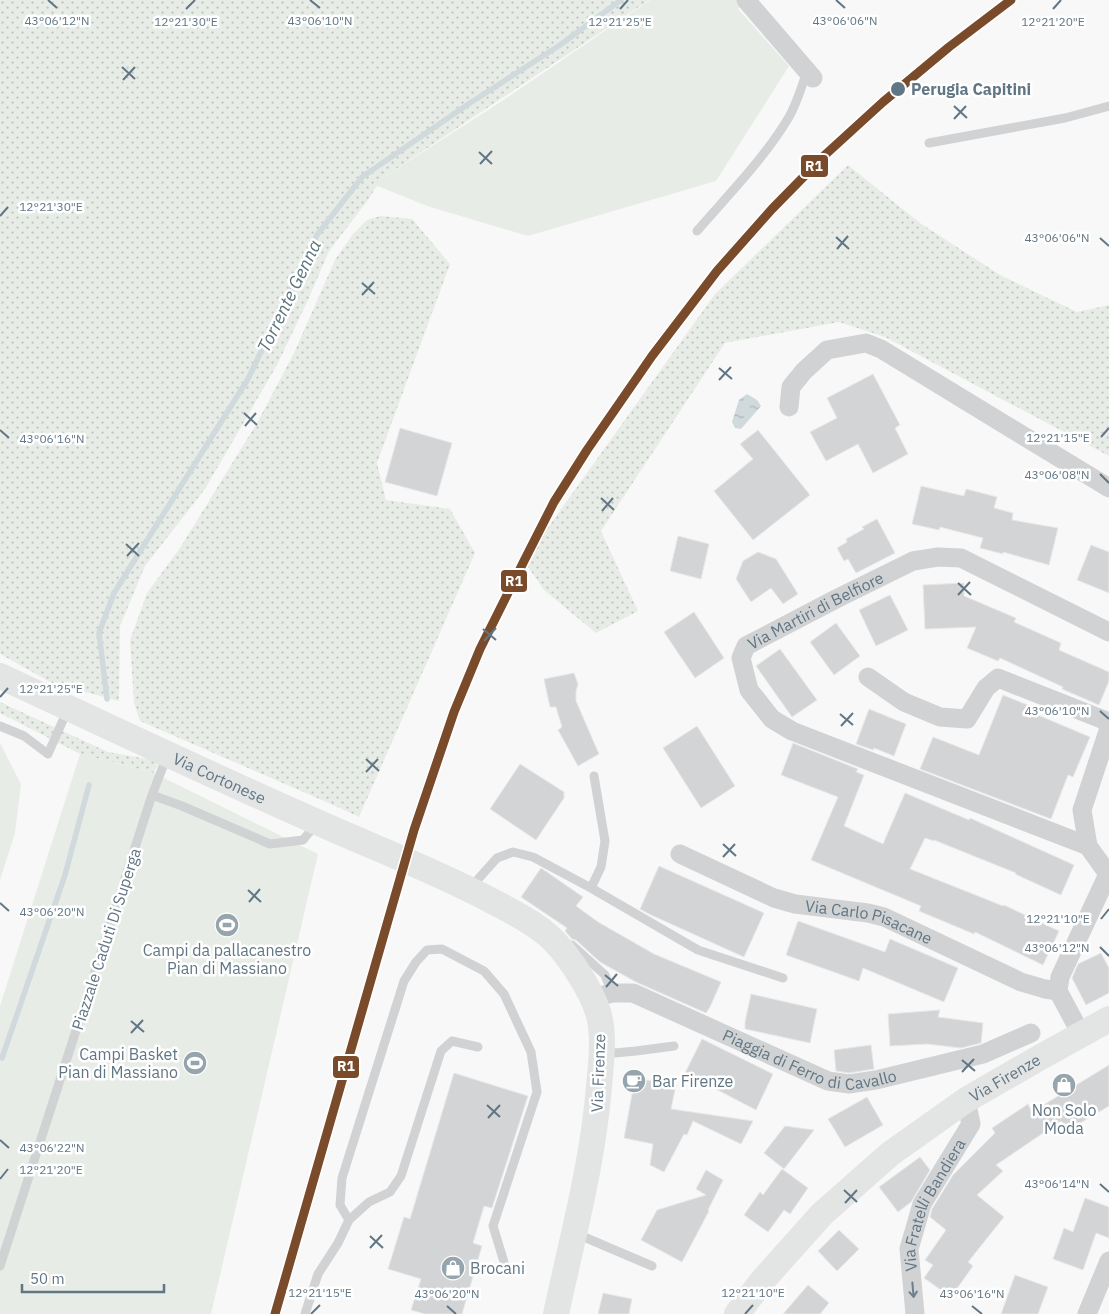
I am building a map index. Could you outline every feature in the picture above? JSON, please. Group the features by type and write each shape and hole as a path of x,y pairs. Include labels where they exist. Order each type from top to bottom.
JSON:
{"main road":[{"name":"Via Cortonese","path":"0,676 168,755 442,877"},
{"name":"Via Firenze","path":"442,877 522,912 545,932 603,996 600,1021 601,1054 596,1121 556,1314"},
{"name":"Via Firenze","path":"737,1314 763,1280 822,1214 890,1154 966,1100 1109,1019"}],"street":[{"path":"746,0 810,75"},
{"path":"789,407 791,387 804,371 827,350 866,343 881,349 1109,488"},
{"name":"Via Martiri di Belfiore","path":"1088,846 792,731 772,719 749,690 741,658 746,646 836,599 913,561 938,557 961,558 1109,632"},
{"path":"868,677 904,702 940,717 967,719 986,688 998,678 1109,722"},
{"path":"1081,1034 1058,991 1060,978 1108,873 1088,846 1082,810 1109,728"},
{"name":"Via Carlo Pisacane","path":"680,854 774,898 795,904 868,913 884,917 1021,982 1058,991"},
{"name":"Piaggia di Ferro di Cavallo","path":"603,996 633,993 828,1081 848,1084 876,1080 983,1054 1030,1033"},
{"name":"Via Fratelli Bandiera","path":"915,1314 909,1249 922,1204 971,1124 966,1100"},
{"path":"1086,1314 1109,1261"}],"lane":[{"path":"697,231 780,130 810,75"},
{"path":"929,143 1065,118 1109,106"},
{"path":"0,726 24,736 48,754 68,708"},
{"name":"Piazzale Caduti Di Superga","path":"0,1266 152,795 168,755"},
{"path":"591,888 601,867 605,841 594,776"},
{"path":"152,795 270,844 303,840 317,822"},
{"path":"469,889 497,858 513,852 533,857 698,950 783,978"},
{"path":"550,925 557,932"},
{"path":"564,938 604,976 603,996"},
{"path":"348,1220 340,1205 342,1178 404,981 416,962 428,950 442,949 484,972 504,994 531,1052 537,1092 493,1226 504,1262"},
{"path":"305,1314 318,1274 338,1243 348,1220 369,1202 390,1192 401,1176 441,1051 452,1041 478,1047"},
{"path":"601,1054 674,1046"},
{"path":"573,1232 652,1266"}],"shaded area":[{"path":"0,0 649,0 381,179 368,200 329,251 277,365 205,489 145,566 120,626 119,701 52,683 0,654"},
{"path":"650,0 748,0 738,9 789,66 716,181 528,236 427,206 373,184 502,101"},
{"path":"848,165 920,223 1000,275 1077,312 1109,305 1109,456 885,337 839,322 725,343 601,531 638,611 596,633 544,590 524,561 715,294"},
{"path":"381,216 412,219 450,264 377,463 386,500 450,509 475,553 359,817 140,721 134,703 130,640 147,593 180,548 257,423 294,353 335,260 353,234 367,220"},
{"path":"0,702 108,752 159,761 154,773 80,754 0,713"},
{"path":"0,743 21,784 15,833 0,880"},
{"path":"80,754 154,773 318,854 211,1314 0,1314 0,1006"}],"water":[{"path":"747,394 757,400 761,406 741,429 735,428 732,422 739,400"}],"building":[{"path":"873,374 900,425 895,428 908,454 873,473 858,444 826,461 810,432 837,418 827,398"},
{"path":"400,428 452,443 437,496 385,482"},
{"path":"758,430 810,495 753,540 714,491 753,459 740,444"},
{"path":"921,486 964,496 966,489 997,497 994,508 1013,513 1012,520 1058,528 1049,565 1003,552 1003,554 980,548 983,538 940,527 939,530 912,524"},
{"path":"877,519 895,553 856,573 848,559 844,561 837,548 847,542 846,539 864,529 862,527"},
{"path":"678,536 709,544 701,579 670,571"},
{"path":"1091,545 1109,552 1109,593 1077,580"},
{"path":"758,552 776,559 798,594 783,604 771,588 751,602 736,579 743,561"},
{"path":"964,583 964,596 1016,618 1014,622 1061,643 1059,650 1109,672 1109,681 1099,705 1000,658 998,661 967,648 976,627 925,629 923,585"},
{"path":"890,595 908,630 876,646 859,610"},
{"path":"694,612 724,658 695,678 664,632"},
{"path":"836,623 860,656 834,675 810,642"},
{"path":"780,649 817,700 792,717 756,666"},
{"path":"574,673 578,684 576,701 599,754 578,766 558,730 562,727 556,707 550,707 544,679"},
{"path":"1003,695 1035,708 1033,713 1090,737 1073,777 1068,775 1051,819 920,769 933,737 979,755"},
{"path":"869,709 906,724 894,756 874,748 873,750 856,744"},
{"path":"697,726 735,786 701,808 663,748"},
{"path":"793,743 858,769 856,772 864,775 844,826 883,844 905,793 969,820 970,818 1074,865 1061,895 1016,873 925,838 910,869 1004,905 1059,931 1043,965 975,932 974,934 919,911 921,906 811,860 838,797 781,775"},
{"path":"520,764 564,792 564,798 536,840 490,809"},
{"path":"659,866 764,913 744,957 640,909"},
{"path":"541,868 583,897 576,906 598,922 654,954 721,982 706,1013 636,982 600,962 576,940 572,939 565,931 567,928 521,897"},
{"path":"798,921 885,952 890,939 958,968 944,1002 863,968 859,981 786,955"},
{"path":"1101,953 1109,968 1109,993 1086,1005 1072,978 1078,964"},
{"path":"751,994 817,1009 810,1043 745,1029"},
{"path":"940,1010 938,1017 983,1023 981,1043 961,1048 927,1044 890,1046 888,1014"},
{"path":"702,1039 773,1074 756,1110 685,1073"},
{"path":"871,1045 874,1069 849,1073 836,1071 834,1050"},
{"path":"1109,1065 1109,1106 1067,1131 1061,1121 996,1165 1003,1171 977,1195 1004,1217 968,1262 973,1266 951,1297 924,1278 933,1265 925,1260 946,1230 930,1217 932,1209 953,1175 995,1133 992,1128 1028,1104 1032,1112"},
{"path":"454,1073 528,1096 492,1208 484,1206 473,1243 482,1246 462,1314 425,1314 411,1310 421,1279 388,1269 404,1217 410,1219"},
{"path":"635,1078 676,1085 671,1109 753,1121 741,1144 693,1121 687,1135 684,1134 664,1172 650,1165 653,1144 624,1138"},
{"path":"867,1097 883,1125 845,1147 828,1119"},
{"path":"785,1126 814,1130 784,1169 764,1153"},
{"path":"920,1157 930,1170 911,1202 898,1212 879,1187"},
{"path":"782,1169 808,1188 790,1214 784,1210 768,1232 744,1215 760,1192 763,1195"},
{"path":"706,1170 723,1180 682,1262 641,1240 657,1210 706,1195 696,1189"},
{"path":"1085,1198 1109,1207 1109,1238 1096,1233 1083,1270 1053,1259 1064,1228 1073,1232"},
{"path":"839,1230 859,1249 837,1271 818,1251"},
{"path":"1015,1275 1048,1287 1038,1314 1001,1314"},
{"path":"808,1285 829,1303 820,1314 783,1314"},
{"path":"603,1293 632,1299 629,1314 598,1314"}],"waterway":[{"name":"Torrente Genna","path":"107,699 99,633 114,593 248,379 317,235 362,177 467,105 560,45 621,0"},
{"name":"Torrente Genna","path":"2,1058 65,875 89,785"}],"transit line":[{"name":"R1","path":"275,1314 414,830 454,712 480,649 554,502 587,450 652,356 717,271 772,209 826,154 883,102 949,47 1011,0"}],"place":[{"name":"Perugia Capitini","path":"898,89"},
{"name":"Campi da pallacanestro Pian di Massiano","path":"227,925"},
{"name":"Campi Basket Pian di Massiano","path":"195,1063"},
{"name":"Bar Firenze","path":"634,1081"},
{"name":"Non Solo Moda","path":"1064,1085"},
{"name":"Brocani","path":"453,1268"}]}
